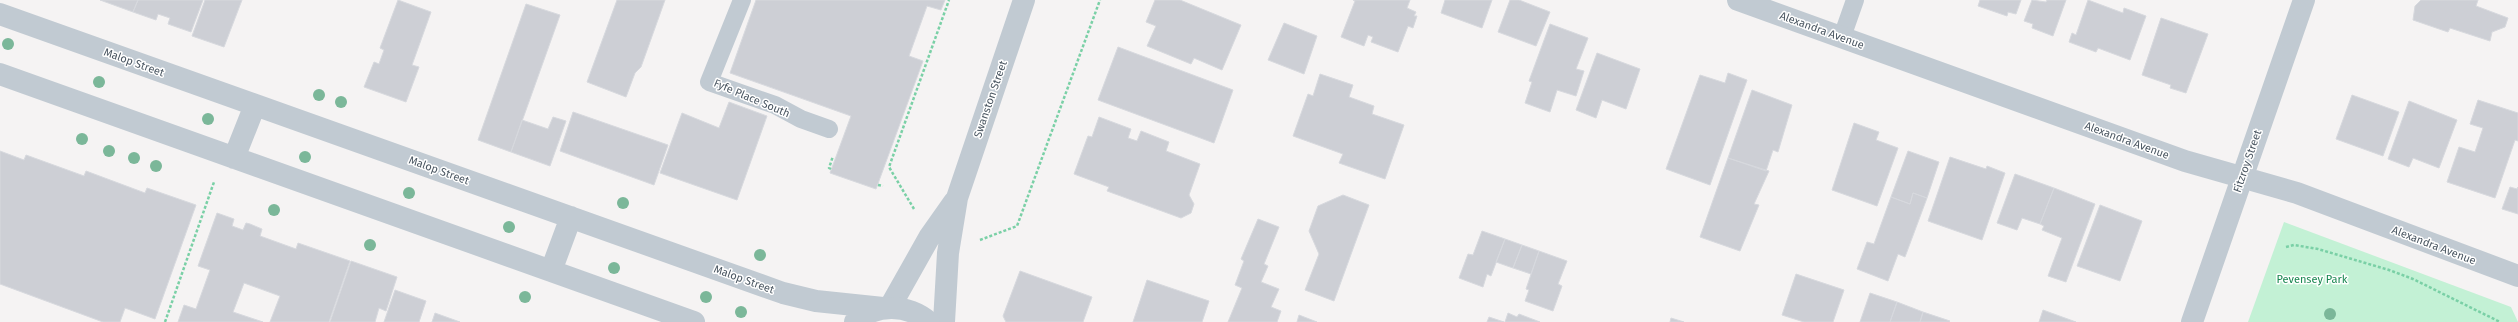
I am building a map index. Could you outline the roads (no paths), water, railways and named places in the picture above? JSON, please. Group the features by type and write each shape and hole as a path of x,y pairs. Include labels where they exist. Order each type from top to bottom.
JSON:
{"street":[{"name":"Swanston Street","path":"944,322 948,253 957,198 1024,0"},
{"name":"Alexandra Avenue","path":"1738,0 2186,161 2297,193 2518,276"},
{"name":"Fitzroy Street","path":"2192,322 2241,177 2304,0"},
{"name":"Malop Street","path":"0,14 783,293 816,301 906,310 929,322"},
{"path":"0,74 694,322"},
{"path":"229,156 255,105"},
{"name":"Swanston Street","path":"886,308 930,236 957,198"},
{"path":"551,271 571,218"},
{"path":"855,322 870,312 886,308"}],"lane":[{"name":"Fyfe Place South","path":"742,0 709,82 775,105 801,119 829,129"},
{"path":"1842,38 1855,0"}],"park label":[{"name":"Pevensey Park","path":"2312,279"}]}
